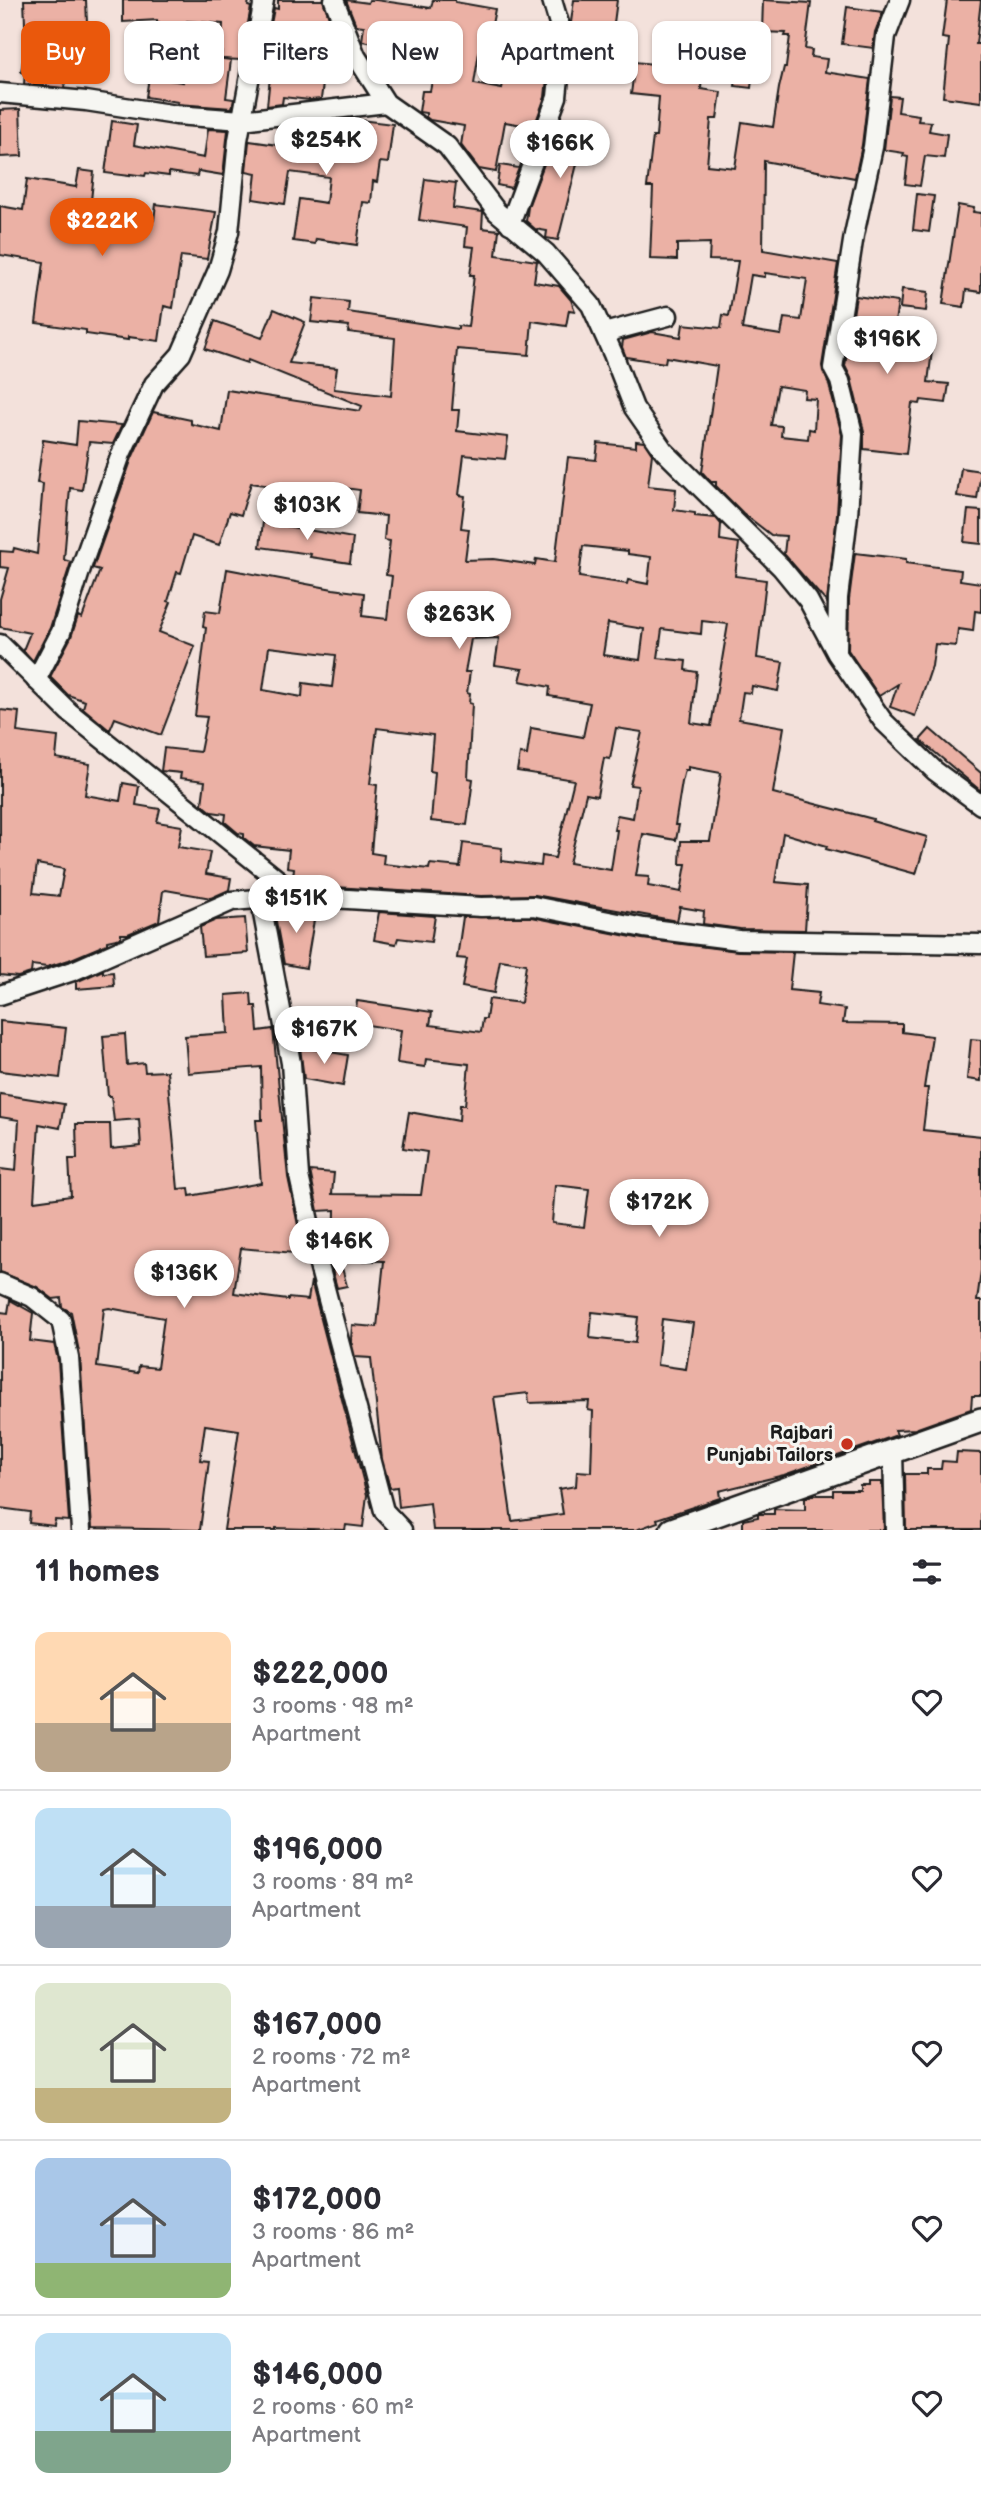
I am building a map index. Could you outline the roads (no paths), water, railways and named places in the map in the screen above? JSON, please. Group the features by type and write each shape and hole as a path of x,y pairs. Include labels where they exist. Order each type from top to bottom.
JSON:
{"main road":[{"path":"672,1530 981,1420"}],"street":[{"path":"36,680 61,632 121,454 154,384 181,354 218,270 229,232 242,120 264,0"},
{"path":"334,0 356,56 386,103 447,146 497,212 546,253 591,305 634,408 664,451 788,575 808,600 837,654 883,721 935,771 981,805"},
{"path":"510,224 557,97 563,37 552,0"},
{"path":"837,654 838,598 848,515 852,434 840,381 833,368 854,235 873,147 887,36 900,0"},
{"path":"0,93 86,101 176,115 242,120 386,103"},
{"path":"604,333 668,316"},
{"path":"0,645 69,712 298,896"},
{"path":"0,995 73,971 232,901 298,896 481,907 533,906 644,928 739,940 981,944"},
{"path":"264,898 265,926 291,1063 299,1176 305,1204 384,1511 402,1530"},
{"path":"0,1283 32,1297 61,1320 69,1358 81,1530"},
{"path":"893,1452 895,1530"}],"place":[{"name":"Rajbari Punjabi Tailors","path":"847,1444"}]}
